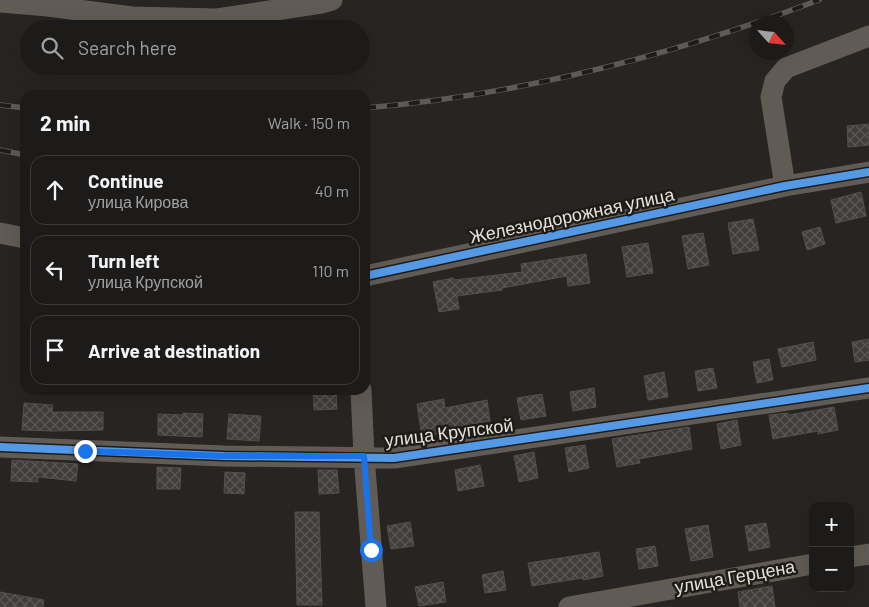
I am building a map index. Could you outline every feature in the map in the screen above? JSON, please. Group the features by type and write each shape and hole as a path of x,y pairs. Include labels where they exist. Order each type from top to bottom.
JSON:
{"street":[{"path":"0,2 132,17 217,19 332,0"},
{"path":"785,186 771,98 775,81 786,68 869,36"},
{"name":"Железнодорожная улица","path":"370,275 785,186 869,172"},
{"path":"0,233 20,237"},
{"name":"улица Крупской","path":"0,448 224,456 364,456 394,458 869,388"},
{"path":"362,395 364,456 376,607"},
{"path":"854,556 869,554"},
{"name":"улица Герцена","path":"569,607 809,565"}],"building":[{"path":"869,124 869,145 848,147 847,126"},
{"path":"861,192 866,216 836,223 831,200"},
{"path":"753,219 759,250 733,254 728,223"},
{"path":"820,227 825,244 807,250 802,232"},
{"path":"703,233 709,265 688,269 682,236"},
{"path":"648,243 653,273 627,277 622,247"},
{"path":"586,254 590,283 568,286 567,276 502,288 502,290 457,296 459,309 439,312 433,282 453,278 454,280 522,272 521,264"},
{"path":"869,339 869,360 855,362 852,342"},
{"path":"813,342 816,360 782,367 778,349"},
{"path":"769,359 773,380 757,383 753,362"},
{"path":"713,368 717,388 698,391 695,371"},
{"path":"664,372 668,397 648,400 644,376"},
{"path":"594,388 596,407 573,411 570,392"},
{"path":"542,394 546,416 521,420 517,398"},
{"path":"313,395 336,395 337,409 314,410"},
{"path":"444,399 445,408 487,400 490,421 448,428 449,432 422,437 417,404"},
{"path":"24,403 53,405 52,412 103,412 103,430 22,430"},
{"path":"834,407 838,430 818,434 818,431 773,439 769,415 788,413 789,415"},
{"path":"183,413 203,414 202,437 158,435 158,414 183,415"},
{"path":"229,414 261,416 259,441 227,439"},
{"path":"737,420 741,445 721,449 717,424"},
{"path":"689,427 692,449 639,459 640,463 617,467 612,439"},
{"path":"585,445 589,468 569,472 565,448"},
{"path":"534,452 538,478 519,482 514,456"},
{"path":"12,460 78,464 76,481 38,477 38,482 11,481"},
{"path":"480,465 484,486 458,491 455,470"},
{"path":"157,467 181,468 180,489 157,489"},
{"path":"318,470 337,470 339,493 319,494"},
{"path":"225,472 245,473 244,494 224,493"},
{"path":"295,512 319,512 322,605 297,605"},
{"path":"410,522 414,546 391,549 387,526"},
{"path":"766,523 770,547 749,551 745,526"},
{"path":"708,525 713,557 691,561 685,529"},
{"path":"655,546 658,566 639,569 636,549"},
{"path":"599,552 603,576 532,586 528,563"},
{"path":"503,571 506,590 485,593 482,575"},
{"path":"443,582 446,602 419,606 415,587"},
{"path":"772,586 775,607 740,607 738,592"},
{"path":"0,592 44,600 43,607 0,607"}],"railway":[{"path":"370,107 481,93 539,83 596,70 708,38 819,0"},
{"path":"0,105 20,107"},
{"path":"0,150 20,154"}],"cycle path":[{"path":"370,275 785,186 869,172"},
{"path":"0,447 224,456 394,458 869,388"}],"route":[{"path":"85,451 224,456 364,456 371,550"}]}
